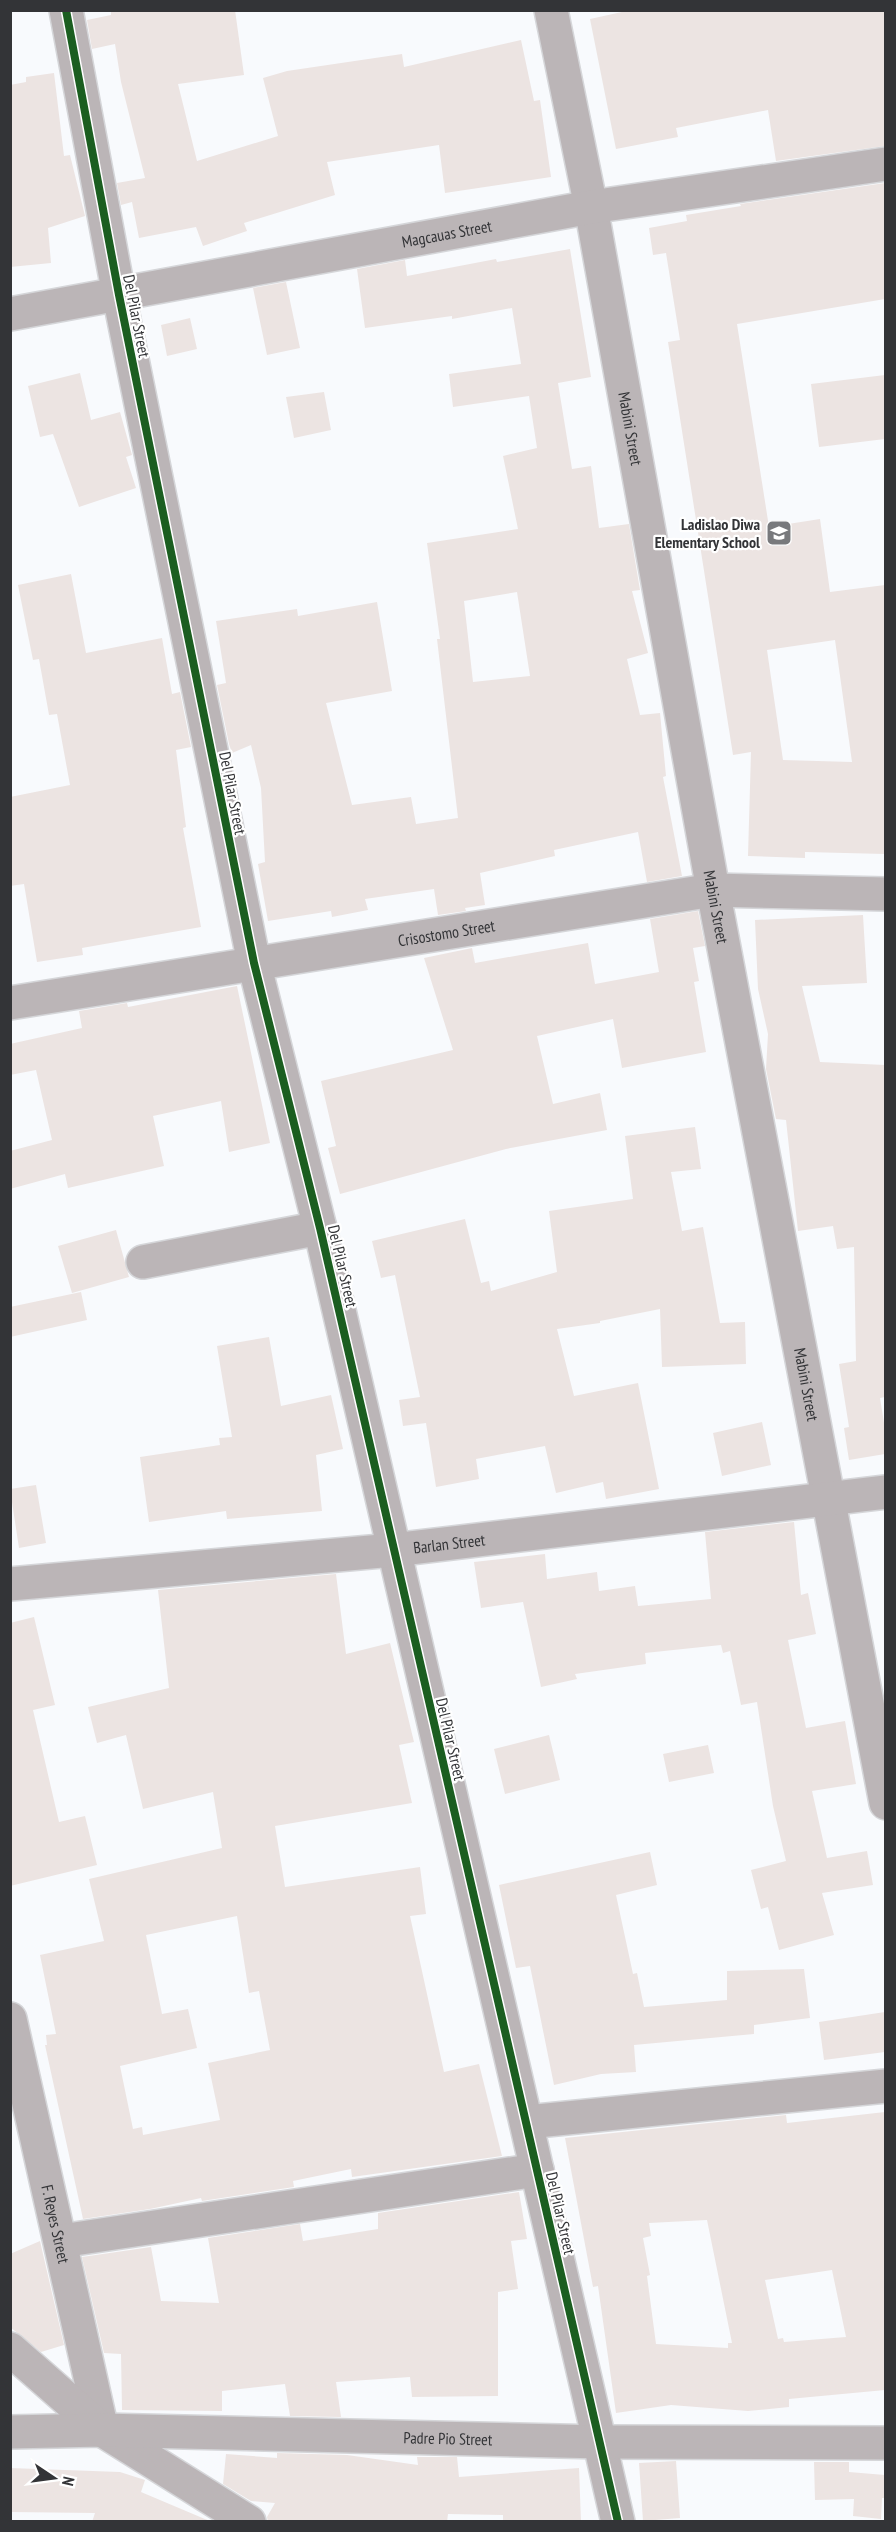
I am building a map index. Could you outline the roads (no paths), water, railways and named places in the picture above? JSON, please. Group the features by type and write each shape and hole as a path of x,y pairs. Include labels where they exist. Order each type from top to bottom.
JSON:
{"street":[{"name":"Del Pilar Street","path":"66,10 119,295 254,963 320,1227 393,1550 602,2442 618,2522"},
{"name":"Mabini Street","path":"551,10 591,207 713,890 885,1803"},
{"name":"Magcauas Street","path":"10,314 591,207 885,164"},
{"name":"Crisostomo Street","path":"10,1004 713,890 885,894"},
{"path":"143,1262 320,1227"},
{"name":"Barlan Street","path":"10,1584 393,1550 885,1491"},
{"name":"F. Reyes Street","path":"10,2019 102,2430"},
{"path":"527,2122 885,2086"},
{"path":"61,2241 537,2170"},
{"path":"10,2349 102,2430 249,2522"},
{"name":"Padre Pio Street","path":"10,2432 102,2430 602,2442 885,2443"}],"place":[{"name":"Ladislao Diwa Elementary School","path":"779,533"}]}
